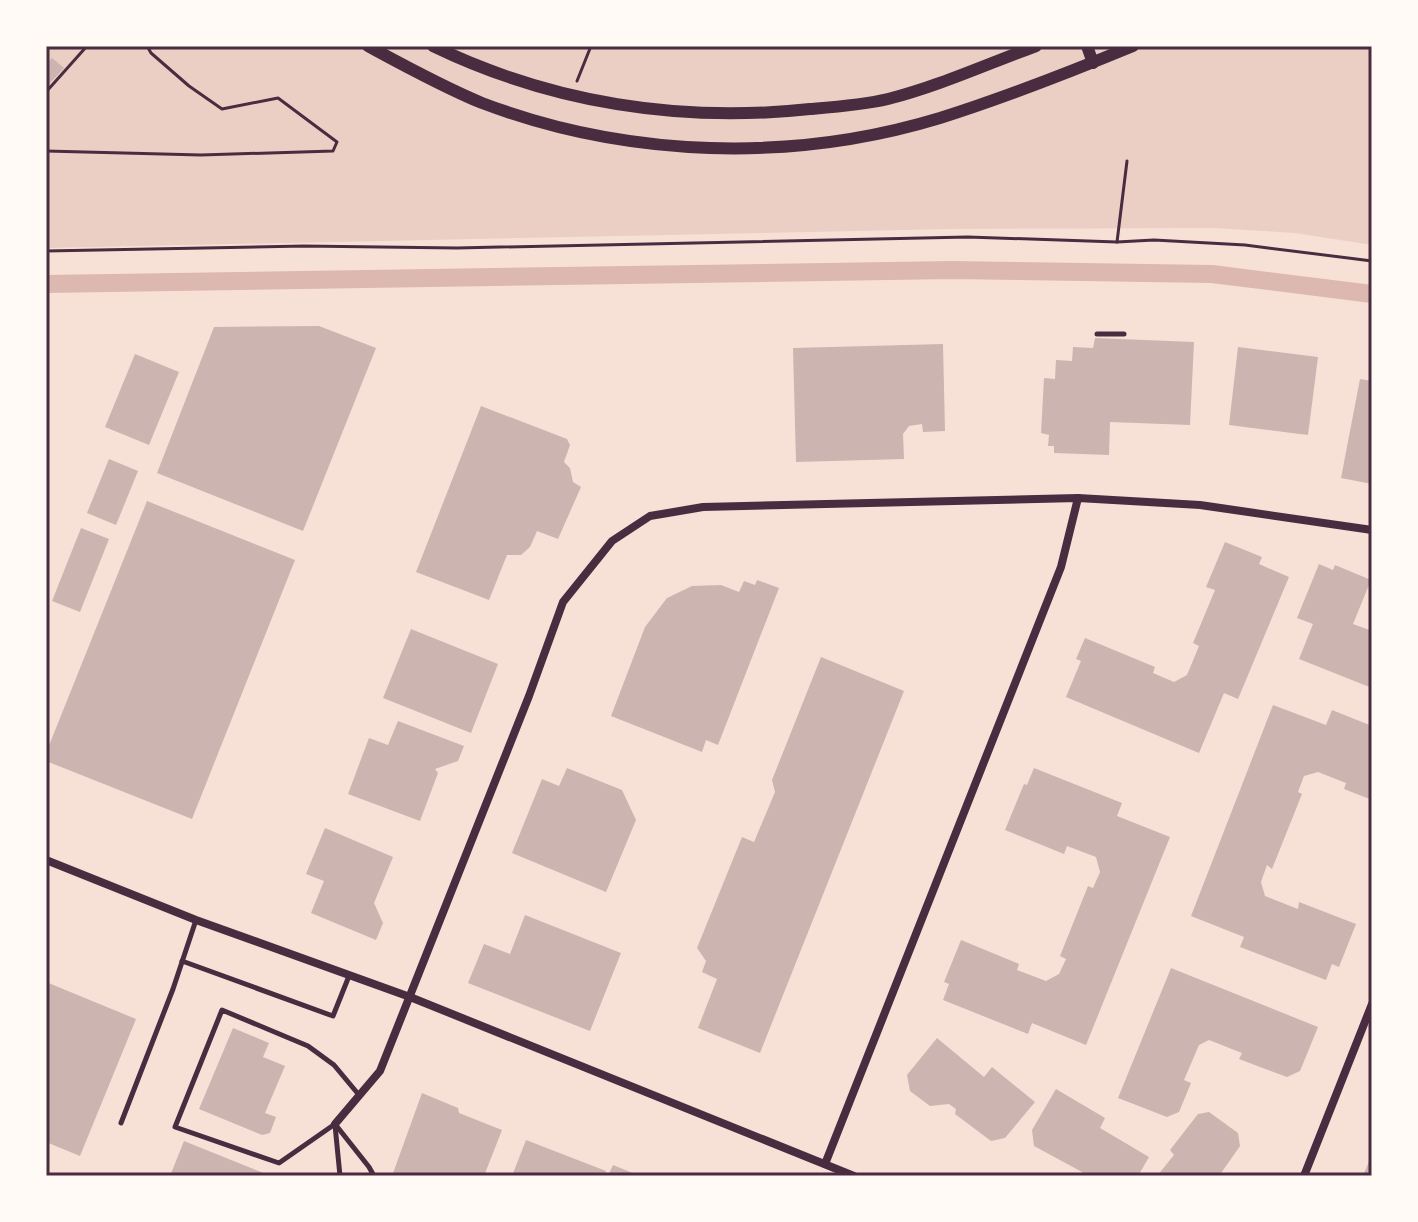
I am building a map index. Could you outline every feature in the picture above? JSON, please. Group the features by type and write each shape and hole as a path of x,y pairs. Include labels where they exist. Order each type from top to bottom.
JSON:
{"street":[{"path":"368,46 480,102 528,119 582,133 698,148 799,146 889,131 951,114 1133,46"},
{"path":"433,46 492,72 559,93 704,115 784,112 886,99 1036,46"},
{"path":"1087,46 1093,63"},
{"path":"825,1164 1061,567 1078,498"},
{"path":"335,1124 380,1071 529,696 563,602 612,541 650,516 703,507 1078,498 1200,505 1372,530"},
{"path":"46,860 196,920 410,997 854,1176"},
{"path":"1304,1176 1372,1004"}],"lane":[{"path":"1097,334 1124,334"},
{"path":"121,1123 196,920"},
{"path":"182,961 333,1016 349,976"},
{"path":"335,1124 279,1163 175,1127 222,1010 308,1046 334,1065 359,1095"},
{"path":"335,1124 340,1176"},
{"path":"335,1124 374,1176"}],"path":[{"path":"46,92 87,46"},
{"path":"46,151 201,155 333,151 336,148 337,142 278,98 222,109 189,86 147,46"},
{"path":"576,84 591,46"},
{"path":"1117,242 1127,161"},
{"path":"46,251 304,246 457,248 968,237 1245,245 1372,261"}],"shaded area":[{"path":"46,46 1372,46 1372,245 1295,233 1213,228 953,229 46,248"}],"building":[{"path":"52,58 64,68 46,87 46,64"},
{"path":"319,326 376,348 303,531 157,473 214,327"},
{"path":"1095,338 1194,342 1190,425 1110,422 1109,455 1054,453 1054,446 1048,446 1049,435 1041,433 1044,378 1055,379 1056,360 1072,361 1073,347 1093,348"},
{"path":"943,344 945,431 923,432 922,424 909,426 903,434 904,459 796,462 793,348"},
{"path":"1238,347 1318,357 1308,435 1229,425"},
{"path":"135,354 179,372 149,445 105,427"},
{"path":"1360,379 1372,381 1372,484 1341,478"},
{"path":"481,406 567,439 570,445 564,462 570,468 573,482 581,487 558,539 537,531 530,547 521,555 507,555 489,600 416,572"},
{"path":"109,459 138,471 116,525 87,513"},
{"path":"147,501 295,560 192,819 46,761 46,753"},
{"path":"81,528 109,539 80,612 52,601"},
{"path":"1225,542 1262,557 1259,564 1289,577 1238,699 1224,693 1199,753 1066,697 1081,661 1076,659 1085,638 1155,667 1153,673 1174,682 1187,675 1199,646 1193,643 1215,590 1206,587"},
{"path":"1319,564 1333,570 1335,565 1371,580 1353,624 1372,631 1372,688 1299,659 1313,624 1297,618"},
{"path":"757,580 779,588 718,745 706,740 702,752 611,716 645,627 667,598 692,586 721,585 739,592 744,581 755,585"},
{"path":"411,629 498,664 471,733 383,698"},
{"path":"821,657 904,691 760,1053 698,1028 717,979 702,972 706,961 697,948 742,837 754,842 775,792 772,780"},
{"path":"1273,705 1326,725 1332,710 1372,726 1372,800 1344,789 1346,783 1318,772 1304,776 1298,792 1302,794 1272,869 1267,865 1261,882 1265,896 1298,909 1299,902 1356,924 1339,967 1332,964 1326,980 1240,947 1244,937 1191,916"},
{"path":"398,721 464,746 458,761 435,769 438,773 420,821 348,794 369,738 388,745"},
{"path":"567,768 622,790 636,820 606,892 512,853 542,779 559,786"},
{"path":"1034,768 1122,803 1117,816 1170,837 1086,1045 1032,1023 1028,1034 943,1000 949,984 944,982 961,940 1019,964 1017,970 1046,981 1059,974 1066,959 1060,956 1088,886 1093,888 1100,872 1096,857 1067,846 1064,854 1005,830"},
{"path":"325,828 393,857 374,903 383,923 376,940 311,913 324,881 306,874"},
{"path":"525,915 621,953 590,1031 468,983 484,944 510,954"},
{"path":"1171,968 1318,1027 1300,1071 1287,1077 1239,1059 1242,1053 1209,1040 1199,1045 1184,1080 1191,1083 1179,1112 1167,1117 1118,1098"},
{"path":"46,982 136,1019 80,1156 46,1142"},
{"path":"233,1028 269,1043 263,1057 285,1066 265,1113 276,1117 270,1133 262,1135 199,1109"},
{"path":"937,1038 984,1077 992,1067 1035,1102 1005,1138 991,1141 955,1114 956,1109 949,1104 930,1106 910,1091 907,1075"},
{"path":"1056,1089 1105,1118 1100,1128 1149,1157 1138,1176 1084,1176 1082,1172 1034,1146 1032,1130"},
{"path":"422,1093 458,1108 459,1113 502,1130 484,1176 392,1176"},
{"path":"1209,1112 1238,1133 1240,1146 1219,1176 1157,1176 1174,1155 1170,1150 1198,1114"},
{"path":"526,1140 606,1171 604,1176 512,1176"},
{"path":"184,1141 271,1176 170,1176"},
{"path":"1372,1154 1372,1176 1363,1176"},
{"path":"613,1165 640,1176 608,1176"}],"waterway":[{"path":"46,284 952,270 1212,274 1372,294"}]}
